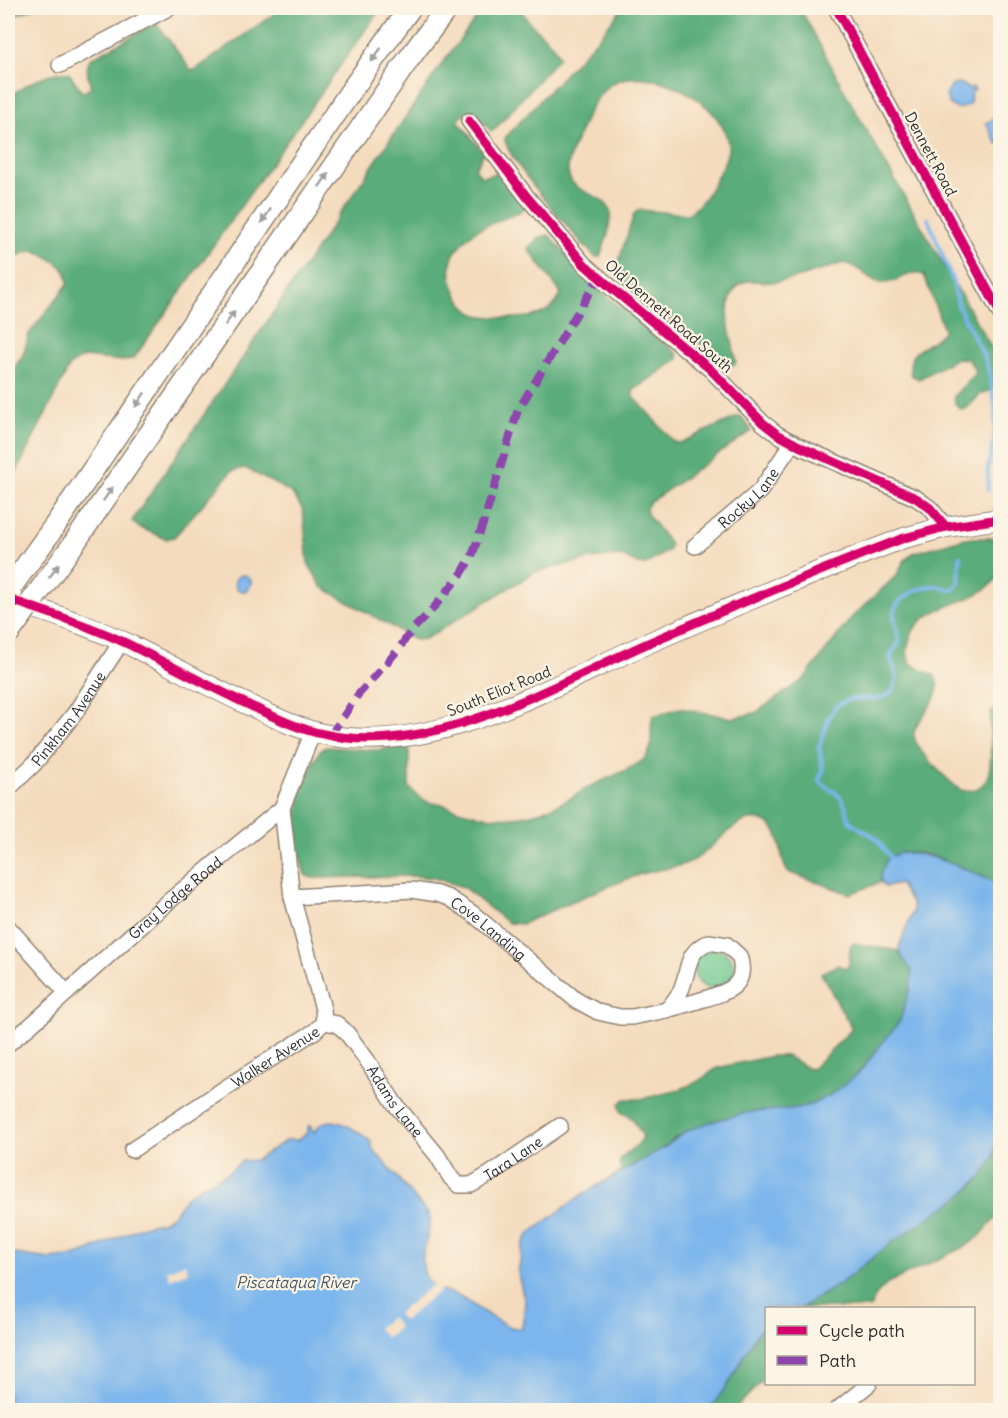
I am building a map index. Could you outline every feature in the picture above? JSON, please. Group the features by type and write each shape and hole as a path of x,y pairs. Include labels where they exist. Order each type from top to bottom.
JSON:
{"highway":[{"path":"8,591 410,8"},
{"path":"8,634 408,60 447,8"}],"main road":[{"name":"South Eliot Road","path":"8,599 123,641 246,703 313,732 349,738 393,737 430,732 477,719 655,640 904,538 946,527 1000,519"}],"street":[{"path":"60,65 168,8"},
{"name":"Dennett Road","path":"836,8 1000,313"},
{"name":"Old Dennett Road South","path":"469,121 527,197 584,264 710,369 763,423 777,434 793,442 916,498 930,508 946,527"},
{"name":"Rocky Lane","path":"695,546 760,490 793,442"},
{"name":"Pinkham Avenue","path":"8,789 34,764 75,713 123,641"},
{"name":"Gray Lodge Road","path":"8,1044 168,902 282,808 313,732"},
{"name":"Walker Avenue","path":"132,1150 315,1031 324,1022 323,1009 292,897 282,808"},
{"name":"Cove Landing","path":"292,897 412,890 449,898 472,913 576,1000 598,1012 614,1016 632,1017 667,1010 732,989 741,975 739,956 727,945 718,942 709,942 700,946 689,960 680,993 667,1010"},
{"path":"8,927 66,992"},
{"name":"Adams Lane","path":"324,1022 338,1024 346,1032 395,1104 437,1155 454,1182 463,1186"},
{"name":"Tara Lane","path":"463,1186 471,1185 490,1174 560,1126"},
{"path":"837,1410 867,1385"}],"green space":[{"path":"8,8 35,8 8,18"},
{"path":"282,8 381,8 134,358 124,361 84,357 70,365 8,489 8,378 23,355 29,334 68,284 66,273 62,268 41,253 30,251 19,255 8,265 8,142 18,123 14,116 8,114 8,96 45,76 61,72 69,73 83,93 91,87 87,69 90,59 156,23 191,70 195,70"},
{"path":"484,8 524,8 523,13 527,19 552,45 559,57 494,130 491,131 474,111 469,111 459,119 484,153 475,168 481,177 499,173 525,203 525,208 474,232 456,250 452,259 451,274 459,298 469,310 482,316 522,318 550,309 561,293 529,250 529,247 539,238 549,235 593,285 678,354 678,359 633,391 633,396 674,442 680,443 739,416 751,431 649,503 646,509 647,514 670,544 669,550 645,565 622,556 615,556 590,559 535,572 425,639 415,640 322,587 308,563 303,510 292,493 245,468 232,471 174,537 166,539 137,526 132,521 438,69"},
{"path":"622,8 800,8 856,112 1000,363 1000,387 981,394 966,409 960,409 955,403 954,396 974,375 974,368 968,359 957,358 919,379 911,375 910,365 915,353 944,330 924,275 912,274 882,283 873,280 849,264 843,263 805,276 776,282 744,282 734,291 729,304 729,326 736,363 730,366 623,283 617,276 616,270 634,214 639,210 688,214 707,194 727,154 728,145 724,130 715,115 701,102 668,84 650,79 632,78 611,84 591,107 575,143 568,166 570,179 575,185 602,201 611,213 608,234 600,257 595,257 529,180 508,148 505,138 601,35"},
{"path":"966,538 1000,538 1000,570 996,579 986,588 936,611 915,628 907,650 909,661 917,668 935,676 937,685 933,701 918,723 914,736 926,758 960,790 974,790 983,784 988,775 991,750 991,712 1000,707 1000,885 944,860 928,855 899,853 888,858 881,875 881,882 850,894 788,872 779,839 773,827 757,820 747,820 737,825 702,855 688,863 641,874 522,924 508,923 463,887 434,878 413,876 312,878 305,875 297,840 297,811 305,782 320,750 326,747 375,750 407,746 409,750 409,787 425,801 491,817 506,818 536,813 567,800 644,759 650,749 653,716 680,708 733,718 755,713 804,679 852,617 897,575 904,561 913,553"},
{"path":"853,943 899,951 910,967 912,975 900,1022 851,1081 813,1104 798,1108 745,1113 707,1123 675,1138 665,1147 622,1172 620,1160 640,1142 643,1136 632,1118 621,1112 619,1104 625,1099 641,1099 676,1091 697,1082 717,1068 772,1056 787,1056 812,1069 851,1030 821,973 837,965 847,968 850,946"},
{"path":"714,949 728,955 734,969 728,983 714,989 700,983 694,969 700,955"},
{"path":"1000,1123 1000,1213 979,1237 966,1246 888,1283 877,1294 870,1307 803,1307 841,1283 891,1243 972,1187 985,1171 994,1150"},
{"path":"765,1325 765,1378 734,1410 709,1410 729,1383 755,1336"}],"water":[{"path":"960,83 969,89 973,87 975,90 971,92 970,103 960,108 949,104 946,95 951,86"},
{"path":"1000,115 1000,143 998,145 986,123"},
{"path":"240,575 246,575 251,583 249,589 240,591 235,586 235,580"},
{"name":"Piscataqua River","path":"899,853 939,859 1000,885 1000,1123 994,1158 982,1176 961,1196 891,1243 841,1283 803,1307 765,1307 765,1325 755,1336 729,1383 709,1410 8,1410 8,1253 50,1259 69,1257 86,1252 143,1226 164,1221 174,1214 186,1197 226,1174 242,1161 256,1160 287,1140 297,1140 307,1133 309,1125 314,1132 321,1124 327,1122 334,1121 348,1126 371,1142 372,1148 430,1216 423,1264 425,1275 430,1283 460,1297 499,1322 522,1328 525,1303 518,1274 523,1244 530,1233 583,1194 665,1147 685,1132 707,1123 745,1113 798,1108 813,1104 832,1094 859,1073 900,1021 910,989 912,971 901,956 899,947 913,910 900,884 885,887 882,884 882,869 888,858"}],"pier":[{"path":"185,1263 188,1272 170,1279 167,1271"},
{"path":"435,1283 443,1288 403,1321 397,1314"},
{"path":"391,1317 399,1327 386,1338 377,1328"}],"waterway":[{"path":"928,219 953,282 959,308 984,356 989,372 996,410 994,442 988,468 988,490"},
{"path":"890,857 876,838 850,822 841,798 819,779 823,771 819,747 829,717 836,706 850,699 884,697 893,691 897,678 890,656 899,643 894,618 895,608 903,598 923,588 935,586 953,590 959,583 960,556"}],"marked path":[{"path":"330,736 357,696 398,650 411,631 431,611 462,573 472,556 518,410 599,277"}],"cycle path":[{"path":"836,8 1000,313"},
{"path":"469,121 527,197 584,264 710,369 763,423 777,434 801,447 916,498 930,508 946,527"},
{"path":"8,599 115,638 236,699 304,729 323,734 365,739 407,736 450,727 493,713 715,614 904,538 946,527 1000,519"}]}
